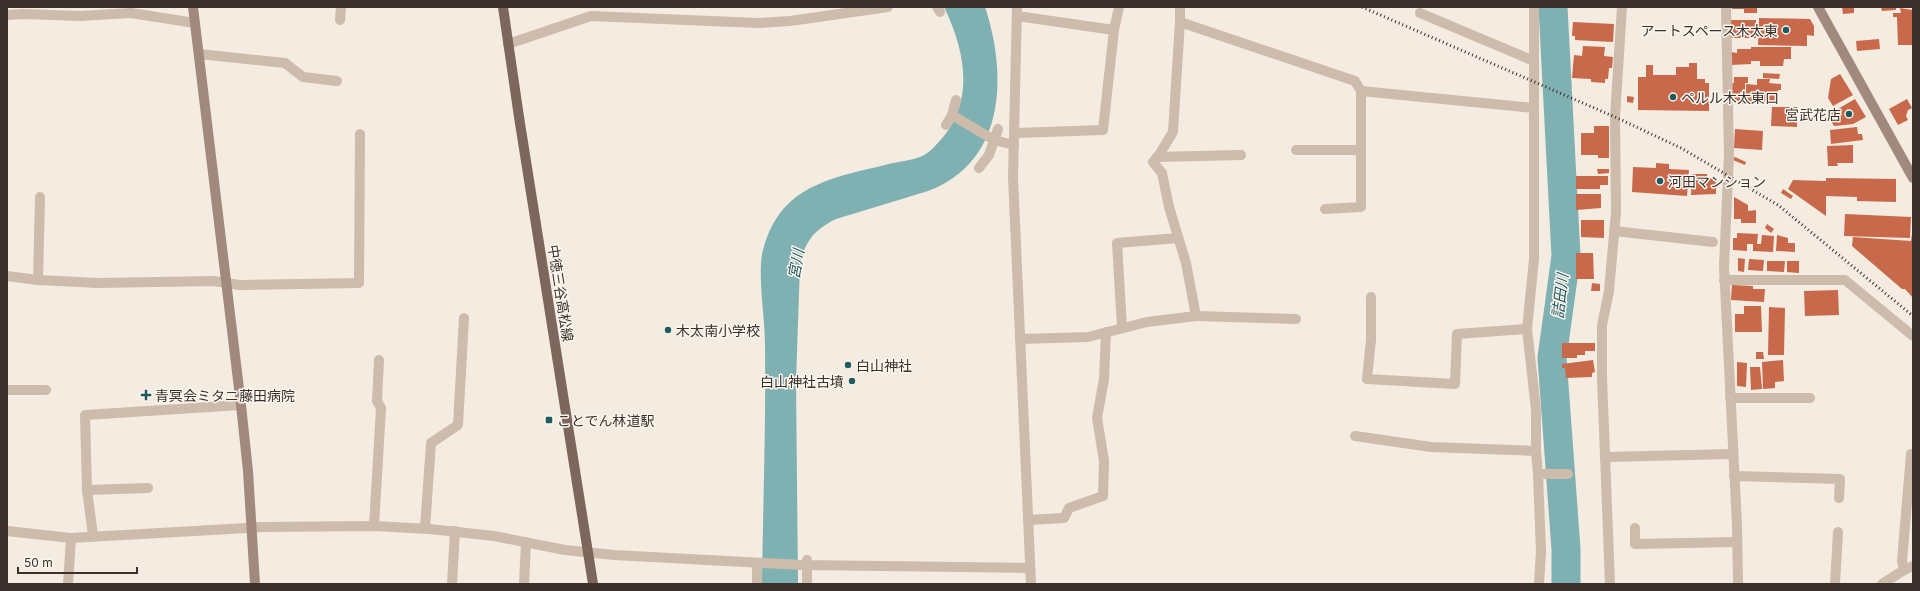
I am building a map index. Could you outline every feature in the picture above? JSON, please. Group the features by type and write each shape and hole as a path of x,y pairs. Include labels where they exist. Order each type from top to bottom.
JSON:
{"main road":[{"name":"中徳三谷高松線","path":"503,7 593,584"}],"street":[{"path":"193,7 241,405 252,529 255,584"},
{"path":"340,20 341,7"},
{"path":"508,44 591,16 759,23 790,21 855,9 888,7"},
{"path":"1014,133 1103,130 1114,30 1119,7"},
{"path":"1180,7 1173,132 1153,162 1162,173 1168,208 1186,263 1196,316"},
{"path":"1534,7 1534,259 1527,329 1536,410 1536,452 1541,552 1539,584"},
{"path":"1610,584 1602,325 1609,291 1616,212 1615,117 1622,7"},
{"path":"1726,7 1729,154 1724,280 1738,584"},
{"path":"1818,7 1913,178"},
{"path":"1031,584 1013,177 1017,12 1114,30"},
{"path":"7,15 24,14 80,16 131,13 195,23"},
{"path":"1420,13 1534,61"},
{"path":"1180,22 1355,81 1361,91 1361,207 1325,209"},
{"path":"199,54 285,63 303,77 337,81"},
{"path":"1361,91 1534,108"},
{"path":"946,125 954,117 956,100"},
{"path":"954,117 992,139 1014,145"},
{"path":"980,168 988,155 992,139 998,130"},
{"path":"7,276 38,280 98,283 214,281 239,285 359,283 360,134"},
{"path":"1296,150 1361,150"},
{"path":"1157,157 1241,155"},
{"path":"38,280 40,198"},
{"path":"1614,231 1713,242"},
{"path":"1122,328 1117,244 1178,238"},
{"path":"1724,280 1845,280 1913,336"},
{"path":"1370,297 1371,340 1367,379 1455,384 1457,334 1527,329"},
{"path":"1020,339 1088,337 1147,322 1196,316 1296,319"},
{"path":"425,528 431,443 458,425 464,318"},
{"path":"1028,520 1064,518 1069,508 1103,496 1104,461 1097,418 1104,379 1106,332"},
{"path":"374,526 381,408 377,401 380,360"},
{"path":"7,390 46,390"},
{"path":"1730,398 1810,398"},
{"path":"93,535 87,490 85,415 241,405"},
{"path":"1355,436 1431,447 1536,452"},
{"path":"1605,457 1733,454"},
{"path":"1882,584 1909,568 1902,561 1911,454"},
{"path":"1538,474 1568,474"},
{"path":"1734,476 1840,479 1839,498"},
{"path":"87,490 148,488"},
{"path":"7,531 71,538 93,535 252,529 263,527 374,526 425,528 494,536 588,553 759,563 1030,568"},
{"path":"1635,528 1635,544 1737,542"},
{"path":"452,584 455,532"},
{"path":"1836,584 1838,532"},
{"path":"68,584 71,538"},
{"path":"524,584 526,542"},
{"path":"757,584 759,563"},
{"path":"805,563 808,584"}],"water":[{"name":"宮川","path":"944,7 985,7 992,30 996,55 996,104 990,128 980,149 965,168 945,183 924,192 836,219 816,232 805,249 800,265 796,381 798,584 762,584 765,435 765,334 761,288 761,265 765,243 771,228 780,213 803,192 847,174 920,157 930,151 944,136 954,121 960,105 963,89 963,72 957,39"}],"building":[{"path":"1732,7 1757,7 1757,13 1744,13 1744,9 1732,9"},
{"path":"1842,7 1854,7 1854,13 1843,14"},
{"path":"1881,7 1896,7 1896,10 1882,11"},
{"path":"1900,8 1913,10 1913,45 1898,45 1897,17 1893,17 1893,13 1901,13"},
{"name":"アートスペース木太東","path":"1759,18 1810,19 1814,26 1814,36 1807,35 1807,46 1758,45"},
{"path":"1731,20 1756,20 1756,38 1731,38"},
{"path":"1573,22 1614,24 1613,42 1575,40 1575,36 1572,36"},
{"path":"1879,39 1880,49 1857,51 1856,41"},
{"path":"1583,46 1605,47 1604,56 1613,57 1612,68 1609,68 1608,79 1605,79 1605,83 1591,82 1591,79 1572,78 1574,55 1582,56"},
{"path":"1751,47 1791,47 1791,59 1784,59 1783,66 1760,66 1760,61 1751,61 1751,64 1731,65 1731,52 1737,53 1737,49 1751,49"},
{"name":"ペルル木太東口","path":"1689,63 1697,63 1697,79 1705,79 1705,83 1709,83 1709,111 1638,110 1638,77 1646,77 1646,65 1653,65 1653,75 1676,75 1676,67 1689,67"},
{"path":"1763,73 1780,74 1779,79 1763,78"},
{"path":"1840,74 1853,95 1833,106 1828,98 1831,79"},
{"path":"1734,77 1748,77 1748,83 1745,83 1745,92 1740,92 1740,101 1731,101 1732,83 1734,83"},
{"path":"1757,79 1770,79 1769,83 1781,84 1781,90 1778,90 1778,102 1765,101 1765,104 1742,104 1742,94 1745,94 1746,96 1746,84 1757,85"},
{"path":"1627,96 1634,97 1633,103 1627,102"},
{"path":"1855,99 1866,117 1853,124 1834,126 1830,119 1833,117 1831,113"},
{"path":"1907,99 1912,108 1908,110 1906,116 1908,120 1898,125 1889,109"},
{"path":"1772,107 1797,107 1797,127 1771,126"},
{"path":"1594,126 1609,126 1609,158 1598,158 1598,155 1581,155 1581,133 1594,133"},
{"path":"1857,127 1858,134 1862,134 1863,140 1831,144 1830,130"},
{"path":"1735,129 1763,131 1762,150 1734,148"},
{"path":"1853,145 1853,163 1837,163 1838,166 1828,166 1827,146"},
{"path":"1735,157 1746,162 1745,165 1733,160"},
{"name":"河田マンション","path":"1656,163 1669,164 1669,169 1689,170 1687,196 1632,192 1633,167 1656,168"},
{"path":"1597,169 1609,169 1609,173 1598,174"},
{"path":"1692,174 1707,174 1707,178 1713,178 1713,181 1716,181 1716,194 1691,195"},
{"path":"1576,176 1608,176 1608,185 1600,185 1600,189 1576,189"},
{"path":"1826,178 1896,179 1896,202 1857,201 1857,197 1826,196 1826,216 1788,189 1793,180 1826,181"},
{"path":"1783,189 1793,196 1791,199 1781,193"},
{"path":"1576,194 1601,194 1601,208 1576,210"},
{"path":"1734,197 1748,205 1748,211 1756,210 1756,223 1741,223 1741,219 1734,219"},
{"path":"1845,214 1911,217 1910,238 1844,236"},
{"path":"1581,220 1604,220 1604,238 1581,237"},
{"path":"1767,224 1774,229 1771,233 1765,228"},
{"path":"1737,233 1758,234 1757,244 1761,244 1762,235 1774,236 1773,252 1753,251 1753,244 1747,244 1747,251 1733,250 1733,238 1737,238"},
{"path":"1912,234 1913,298 1905,289 1902,289 1852,246 1853,237 1911,241"},
{"path":"1777,235 1788,238 1788,243 1795,243 1795,252 1776,251"},
{"path":"1576,253 1593,253 1594,279 1576,279"},
{"path":"1738,258 1745,259 1744,272 1738,271"},
{"path":"1749,259 1764,260 1763,271 1748,270"},
{"path":"1767,261 1785,261 1784,272 1767,271"},
{"path":"1787,261 1799,261 1799,273 1787,272"},
{"path":"1592,283 1600,284 1600,291 1591,291"},
{"path":"1732,285 1753,286 1753,289 1765,289 1764,302 1731,300"},
{"path":"1838,290 1839,315 1805,316 1804,291"},
{"path":"1744,306 1761,306 1762,332 1735,332 1735,314 1744,314"},
{"path":"1769,307 1785,308 1784,355 1768,355"},
{"path":"1562,343 1595,343 1595,351 1585,351 1585,355 1577,355 1577,358 1562,358"},
{"path":"1756,352 1763,352 1764,359 1756,359"},
{"path":"1593,360 1595,372 1592,373 1592,377 1566,378 1565,368 1562,368 1562,364"},
{"path":"1783,360 1784,381 1775,382 1775,388 1763,389 1762,362"},
{"path":"1737,362 1747,363 1746,387 1737,386"},
{"path":"1750,367 1760,367 1762,389 1751,390"}],"waterway":[{"name":"詰田川","path":"1553,7 1566,256 1552,358 1566,549 1566,584"}],"railway":[{"path":"1362,7 1615,117 1681,148 1778,205 1913,316"}],"place":[{"name":"アートスペース木太東","path":"1786,30"},
{"name":"ペルル木太東口","path":"1673,97"},
{"name":"宮武花店","path":"1849,114"},
{"name":"河田マンション","path":"1660,181"},
{"name":"木太南小学校","path":"668,330"},
{"name":"白山神社","path":"848,365"},
{"name":"白山神社古墳","path":"852,381"},
{"name":"青冥会ミタニ藤田病院","path":"146,395"},
{"name":"ことでん林道駅","path":"549,420"}]}
